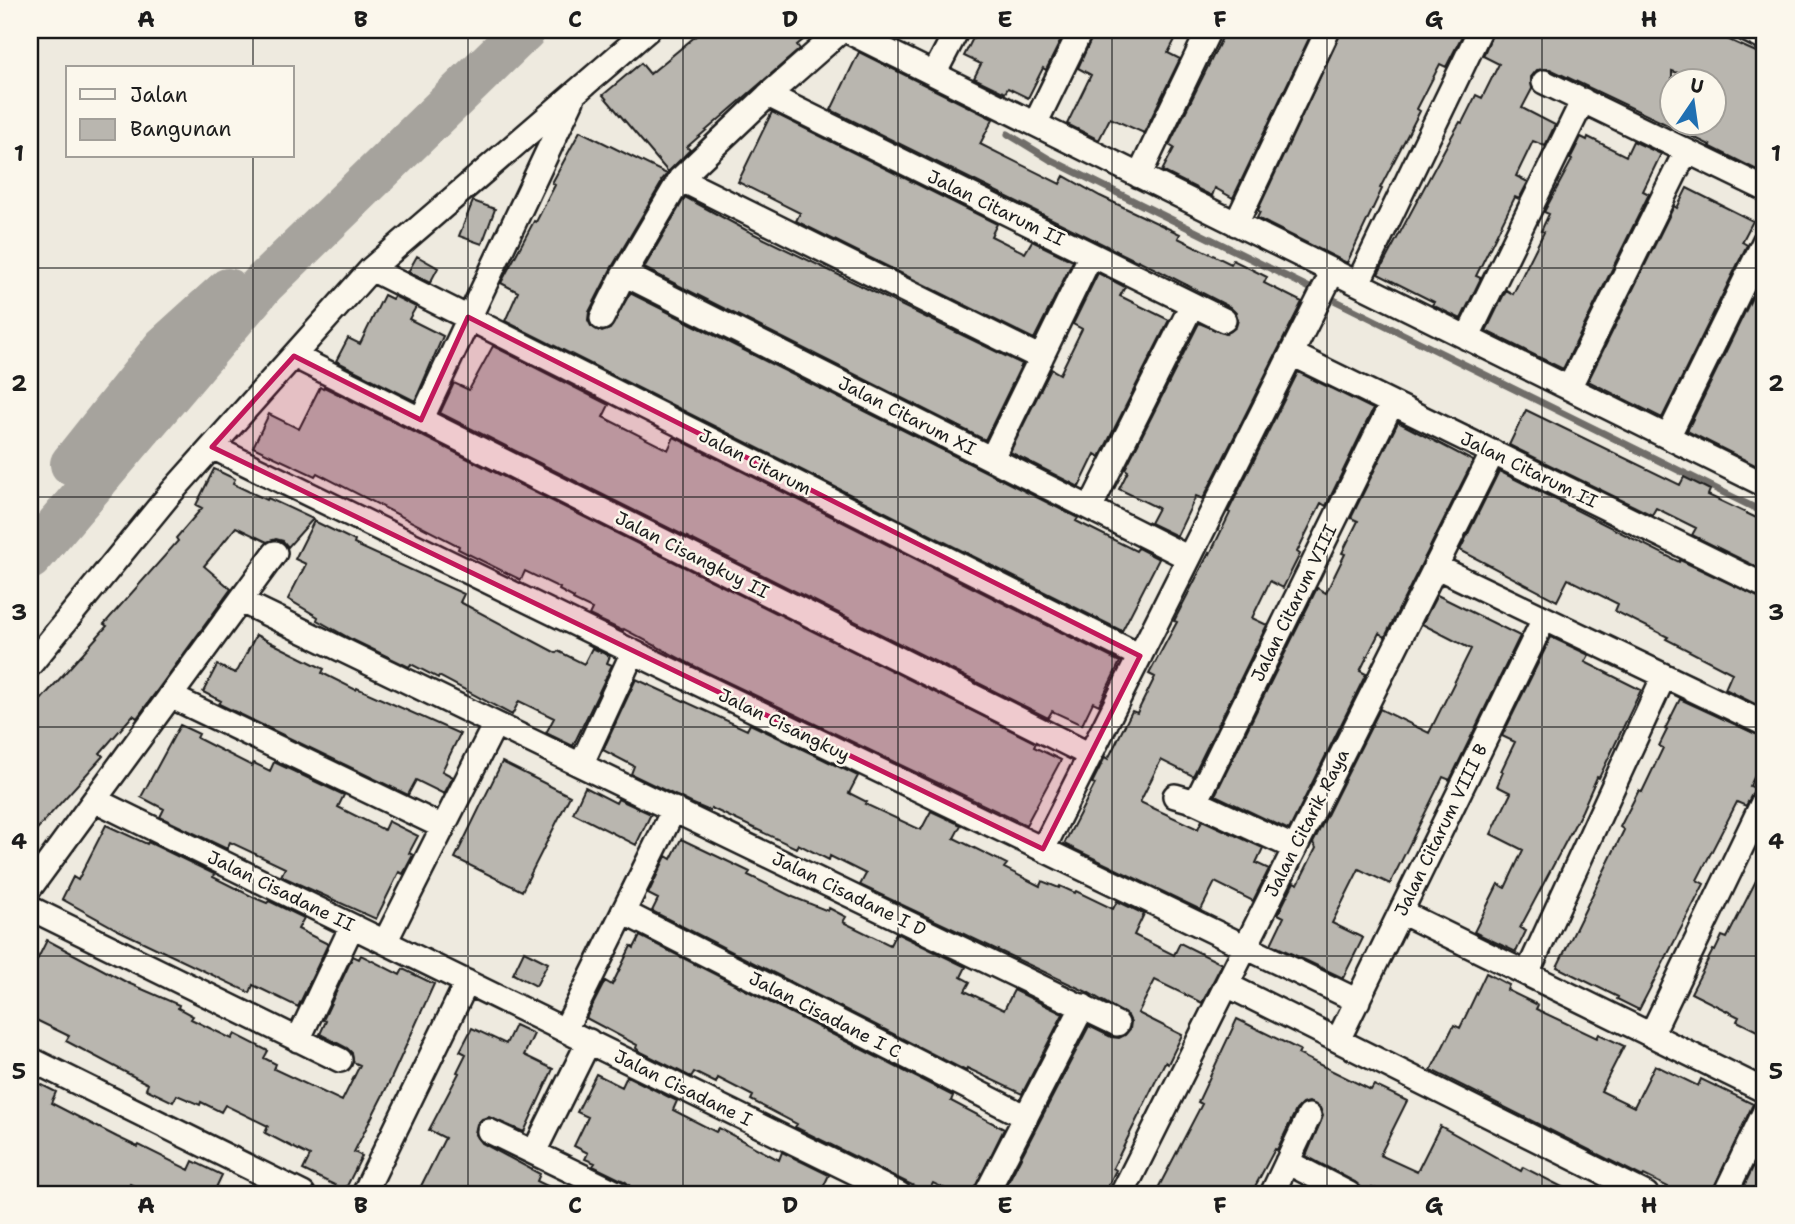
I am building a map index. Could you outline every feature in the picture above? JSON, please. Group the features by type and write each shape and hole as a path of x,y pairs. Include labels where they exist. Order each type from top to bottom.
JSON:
{"street":[{"path":"30,664 169,495 371,269 648,30"},
{"path":"602,318 624,274 681,180 768,95 843,30 1236,224 1330,277 1358,284 1765,485"},
{"path":"934,74 957,30"},
{"path":"1035,124 1081,30"},
{"path":"1139,176 1209,30"},
{"path":"1236,224 1328,30"},
{"path":"1358,284 1480,30"},
{"path":"1747,30 1765,39"},
{"path":"1544,82 1765,189"},
{"path":"421,419 576,91"},
{"name":"Jalan Citarum II","path":"768,95 1224,320"},
{"path":"1467,338 1583,100"},
{"path":"1569,388 1686,150"},
{"path":"681,180 1041,358"},
{"path":"1668,438 1765,240"},
{"path":"992,458 1091,255"},
{"name":"Jalan Citarum","path":"371,269 1140,656"},
{"name":"Jalan Citarum XI","path":"624,274 1189,558"},
{"path":"1043,849 1330,277"},
{"path":"1090,508 1192,305"},
{"name":"Jalan Citarum II","path":"1292,354 1765,586"},
{"name":"Jalan Cisangkuy II","path":"294,356 1090,755"},
{"name":"Jalan Citarum VIII","path":"1295,848 1185,799 1392,403"},
{"name":"Jalan Cisangkuy","path":"212,447 1357,1001"},
{"name":"Jalan Citarik Raya","path":"1122,1194 1493,452"},
{"path":"30,888 275,553"},
{"path":"1435,566 1765,724"},
{"name":"Jalan Cisadane I D","path":"240,601 1117,1024"},
{"name":"Jalan Citarum VIII B","path":"1338,1040 1545,619"},
{"path":"581,765 633,652"},
{"path":"1527,974 1664,676"},
{"path":"170,696 443,827"},
{"path":"385,942 495,723"},
{"path":"1651,1035 1765,798"},
{"name":"Jalan Cisadane II","path":"94,800 467,982"},
{"path":"565,1030 674,809"},
{"path":"30,908 340,1060"},
{"name":"Jalan Cisadane I C","path":"623,912 1026,1117"},
{"path":"1401,912 1765,1091"},
{"path":"298,1040 352,926"},
{"path":"364,1194 467,982"},
{"name":"Jalan Cisadane I","path":"467,982 899,1194"},
{"path":"1227,985 1646,1194"},
{"path":"986,1194 1083,1006"},
{"path":"534,1153 589,1041"},
{"path":"30,1059 303,1194"},
{"path":"1725,1194 1765,1111"},
{"path":"1272,1194 1309,1115"},
{"path":"489,1131 619,1194"},
{"path":"1287,1162 1349,1194"}],"highlighted area":[{"path":"468,317 1140,656 1043,849 212,447 294,356 421,420"}],"building":[{"path":"703,30 815,30 797,45 800,49 687,147 690,150 668,172 603,95 641,63 650,74"},
{"path":"977,30 1066,30 1028,98 1008,88 1005,93 974,78 981,64 964,56"},
{"path":"1095,30 1180,30 1168,53 1180,59 1144,133 1110,118 1099,140 1067,124 1091,75 1078,68"},
{"path":"1226,30 1313,30 1233,198 1215,188 1212,196 1162,171 1174,148 1169,145"},
{"path":"1342,30 1465,30 1446,67 1440,64 1417,109 1420,111 1380,188 1382,189 1347,263 1257,218 1260,212 1258,210"},
{"path":"1494,30 1707,30 1765,56 1765,174 1691,136 1728,136 1728,66 1658,66 1658,120 1550,69 1537,70 1531,77 1532,89 1522,108 1555,125 1545,146 1533,141 1516,176 1528,182 1519,199 1515,197 1476,276 1481,278 1461,319 1378,274 1449,141 1476,95 1482,98 1499,64 1483,56"},
{"path":"859,52 993,119 980,144 1060,184 1064,176 1180,234 1178,238 1231,264 1233,260 1267,277 1264,283 1302,302 1203,499 1196,496 1177,536 1150,523 1158,508 1119,489 1128,471 1125,469 1199,323 1226,334 1236,327 1236,313 1230,307 1138,260 831,110"},
{"path":"772,112 997,224 991,236 1025,253 1032,241 1073,261 1034,339 796,221 800,213 738,182"},
{"path":"580,131 667,174 612,267 589,312 588,320 591,326 602,332 610,329 630,293 1078,518 1076,521 1136,551 1138,548 1159,559 1122,631 505,321 518,292 501,283 534,221 536,222 555,185 552,183"},
{"path":"1581,137 1587,140 1588,137 1626,156 1633,141 1661,154 1643,191 1649,194 1563,369 1486,331 1506,290 1513,294 1544,232 1541,231 1549,214 1544,212 1572,160 1570,159"},
{"path":"1687,188 1753,221 1742,242 1747,245 1662,418 1588,381 1674,206 1677,208"},
{"path":"685,197 746,230 1022,364 985,440 644,268"},
{"path":"473,201 495,209 482,244 459,236"},
{"path":"417,256 438,268 430,283 408,272"},
{"path":"1098,273 1125,287 1120,296 1169,320 1100,457 1095,454 1079,487 1010,452 1051,369 1060,374 1082,329 1073,324"},
{"path":"1763,275 1765,276 1765,470 1687,431"},
{"path":"384,295 392,299 394,296 416,307 409,319 443,336 415,401 336,361 348,338 360,344"},
{"path":"493,346 609,405 603,417 668,450 674,437 1120,662 1099,705 1093,702 1082,725 1052,711 1048,718 440,413 454,383 469,390"},
{"path":"1298,372 1373,409 1326,506 1321,503 1283,588 1270,581 1252,618 1267,625 1193,776 1161,760 1140,802 1198,829 1202,820 1263,848 1256,863 1269,869 1253,901 1215,882 1201,910 1064,844 1095,784 1092,783 1105,757 1108,759 1132,711 1137,713 1155,677 1149,674 1177,622 1174,621 1210,554"},
{"path":"320,387 1036,743 1034,747 1061,760 1026,825 692,665 624,629 623,631 589,615 592,609 573,600 574,598 559,590 560,588 525,571 521,580 317,473 315,476 253,447 269,414 299,429"},
{"path":"1526,410 1680,485 1684,477 1710,490 1708,495 1765,522 1765,571 1692,535 1696,528 1656,508 1652,515 1509,445"},
{"path":"1398,422 1473,461 1385,637 1379,633 1360,671 1366,674 1289,830 1215,795 1317,588 1326,593 1358,521 1351,518"},
{"path":"214,469 235,479 233,484 313,519 288,547 283,541 276,539 267,542 236,527 204,566 231,589 137,718 133,715 100,753 103,756 30,837 30,712 178,541 176,538 202,508 196,505"},
{"path":"1499,471 1679,562 1680,560 1765,600 1765,709 1725,689 1732,673 1615,611 1618,604 1568,579 1557,601 1460,550"},
{"path":"314,521 355,541 354,544 464,594 460,602 556,653 558,651 584,664 592,648 610,656 607,663 612,665 573,746 546,733 554,718 519,701 512,715 439,676 438,678 411,664 409,667 351,639 317,620 318,617 288,599 306,564 295,559"},
{"path":"1437,595 1520,636 1450,780 1443,777 1390,884 1359,869 1332,923 1363,938 1343,978 1271,944 1284,917 1278,914 1294,882 1298,884 1316,848 1313,843 1380,709 1429,733 1471,649 1422,624"},
{"path":"256,635 324,669 322,673 356,690 357,688 460,734 442,771 453,777 444,794 416,780 408,795 219,704 221,701 203,692 217,665 235,673 238,670"},
{"path":"1551,637 1589,655 1585,662 1641,690 1599,778 1597,777 1520,928 1526,931 1516,952 1474,932 1498,884 1505,888 1523,850 1491,834 1511,793 1497,786 1515,742 1502,736"},
{"path":"636,679 747,730 750,724 858,776 849,793 867,802 865,804 921,830 931,811 961,825 954,838 1007,864 1004,868 1040,886 1042,881 1075,893 1076,891 1113,909 1117,901 1144,914 1134,935 1174,955 1180,943 1222,964 1202,1003 1155,980 1138,1013 1182,1035 1168,1064 1165,1062 1113,1168 1116,1170 1104,1194 1002,1194 1089,1026 1119,1038 1130,1029 1128,1016 1089,993 860,885 866,874 830,856 829,860 798,844 796,848 631,774 634,766 603,750"},
{"path":"1680,699 1765,738 1765,754 1750,786 1755,788 1746,806 1737,802 1697,880 1704,884 1639,1010 1557,967 1624,830 1620,827 1639,790 1642,792 1663,748 1659,746"},
{"path":"180,725 199,734 197,738 252,766 254,763 270,771 274,762 344,795 338,807 384,830 388,821 418,836 409,853 413,855 403,874 399,872 376,919 281,876 285,868 230,842 227,849 160,817 164,809 141,797"},
{"path":"502,762 570,796 522,891 455,858"},
{"path":"585,787 616,803 618,799 651,814 636,845 573,813"},
{"path":"106,825 214,874 213,877 255,898 267,903 269,901 304,918 298,929 328,944 298,1007 253,985 250,993 118,930 62,899 73,877 78,880"},
{"path":"681,839 750,872 748,875 793,897 828,911 829,908 846,917 843,922 890,945 896,933 966,967 961,977 970,982 965,991 1004,1010 1014,990 1063,1014 1022,1094 967,1068 966,1071 652,911 658,899 648,894 666,856 671,859"},
{"path":"1765,863 1765,1035 1737,1021 1739,1017 1691,993 1722,936 1727,938"},
{"path":"640,936 953,1096 951,1101 1004,1129 972,1194 956,1194 933,1183 928,1193 795,1127 797,1124 751,1100 753,1096 718,1078 716,1083 694,1072 691,1077 639,1051 637,1045 586,1018 605,981 612,985 631,946 634,948"},
{"path":"47,940 128,983 179,1005 178,1008 193,1016 191,1019 232,1039 235,1034 268,1051 264,1058 276,1064 274,1069 342,1101 360,1065 353,1062 352,1053 347,1048 320,1034 326,1021 323,1020 353,956 359,959 361,955 400,975 403,969 434,984 354,1152 362,1156 345,1190 303,1170 310,1156 265,1133 268,1126 225,1105 221,1112 201,1102 200,1105 177,1095 173,1102 146,1089 148,1084 66,1041 69,1036 30,1017 30,974"},
{"path":"524,951 548,963 536,986 513,974"},
{"path":"1486,973 1509,985 1507,990 1538,1005 1536,1009 1597,1038 1599,1034 1624,1046 1601,1091 1634,1107 1655,1065 1698,1086 1701,1079 1753,1104 1711,1194 1682,1194 1644,1175 1643,1177 1431,1070 1454,1025 1460,1028"},
{"path":"1237,1019 1300,1050 1298,1054 1371,1090 1374,1085 1407,1101 1380,1155 1417,1172 1440,1126 1521,1171 1523,1167 1576,1194 1387,1194 1372,1187 1368,1194 1363,1194 1361,1187 1355,1182 1306,1156 1323,1116 1320,1108 1309,1102 1296,1110 1277,1150 1275,1149 1251,1194 1155,1194 1202,1104 1198,1102"},
{"path":"515,1025 534,1034 524,1055 553,1069 524,1132 489,1117 477,1124 475,1133 482,1143 540,1174 537,1181 564,1194 417,1194 445,1138 429,1130 459,1073 457,1072 466,1054 460,1051 472,1028 506,1044"},
{"path":"596,1074 622,1087 627,1076 677,1101 673,1110 716,1132 719,1128 779,1160 782,1152 829,1175 820,1194 633,1194 626,1182 593,1166 595,1163 585,1159 588,1153 574,1146 588,1117 577,1112"},
{"path":"30,1079 56,1092 51,1103 117,1137 189,1170 193,1161 222,1175 213,1194 152,1194 130,1184 125,1194 30,1194"},
{"path":"1765,1143 1765,1194 1740,1194"}],"waterway":[{"path":"30,558 263,284 524,30"},
{"path":"1008,134 1049,159 1765,513"},
{"path":"72,464 165,347 228,290"}]}
